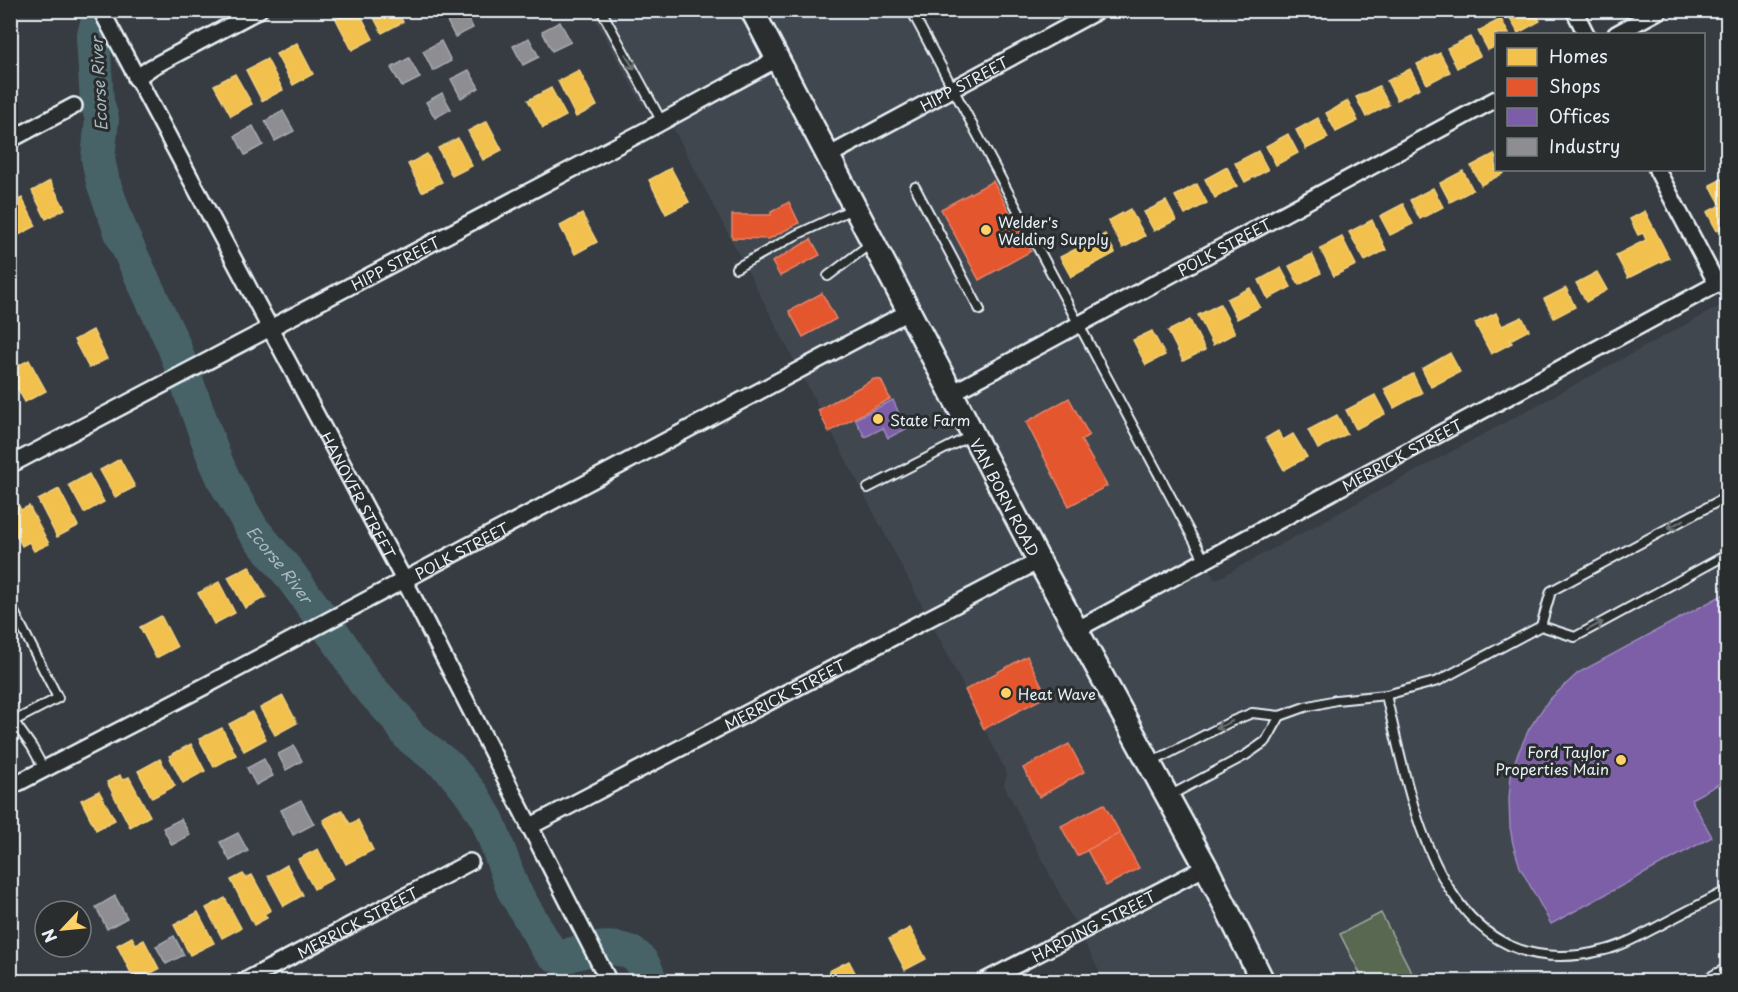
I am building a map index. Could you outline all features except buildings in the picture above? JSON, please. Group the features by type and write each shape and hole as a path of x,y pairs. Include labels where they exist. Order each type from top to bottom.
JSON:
{"main road":[{"name":"VAN BORN ROAD","path":"752,10 1039,561 1206,867 1263,981"}],"street":[{"name":"HANOVER STREET","path":"101,10 403,579 607,978"},
{"path":"136,78 152,67 259,10"},
{"name":"HIPP STREET","path":"828,156 1099,10"},
{"path":"1574,10 1586,33"},
{"path":"1618,33 1660,10"},
{"name":"HIPP STREET","path":"10,465 662,122 777,59"},
{"name":"POLK STREET","path":"952,393 1495,100"},
{"path":"10,140 74,106"},
{"path":"1658,171 1722,281"},
{"name":"MERRICK STREET","path":"1076,630 1722,281"},
{"name":"POLK STREET","path":"10,786 300,635 910,311"},
{"name":"MERRICK STREET","path":"529,827 1039,561"},
{"name":"MERRICK STREET","path":"243,981 470,862"},
{"name":"HARDING STREET","path":"983,981 1206,867"}],"lane":[{"path":"602,10 662,122"},
{"path":"911,10 1205,561"},
{"path":"915,187 980,310"},
{"path":"736,268 796,235 855,208"},
{"path":"828,276 873,242"},
{"path":"868,488 973,434"},
{"path":"1148,764 1252,713 1280,716 1336,700 1386,695 1438,681 1541,626 1551,591 1728,496"},
{"path":"1541,626 1575,637 1728,554"},
{"path":"10,604 58,698 12,719 44,769"},
{"path":"1386,695 1413,805 1434,864 1458,903 1488,932 1506,945 1552,957 1605,950 1625,943 1728,890"},
{"path":"1167,798 1238,760 1266,741 1280,716"},
{"path":"1701,981 1728,967"}],"shaded area":[{"path":"591,11 911,11 1215,580 1727,302 1727,981 1104,981 1004,785 1007,774 940,640 673,128 662,122 640,101"}],"green space":[{"path":"1381,913 1416,981 1364,981 1340,934"}],"waterway":[{"name":"Ecorse River","path":"101,10 93,38 97,102 102,119 98,159 103,182 122,235 173,344 225,482 253,530 288,572 342,646 364,682 398,719 409,736 450,768 473,796 488,821 513,889 548,949 562,958 602,948 623,950 640,960 651,982"}],"place":[{"name":"Welder's Welding Supply","path":"986,230"},
{"name":"State Farm","path":"878,419"},
{"name":"Heat Wave","path":"1006,693"},
{"name":"Ford Taylor Properties Main","path":"1621,760"}]}
